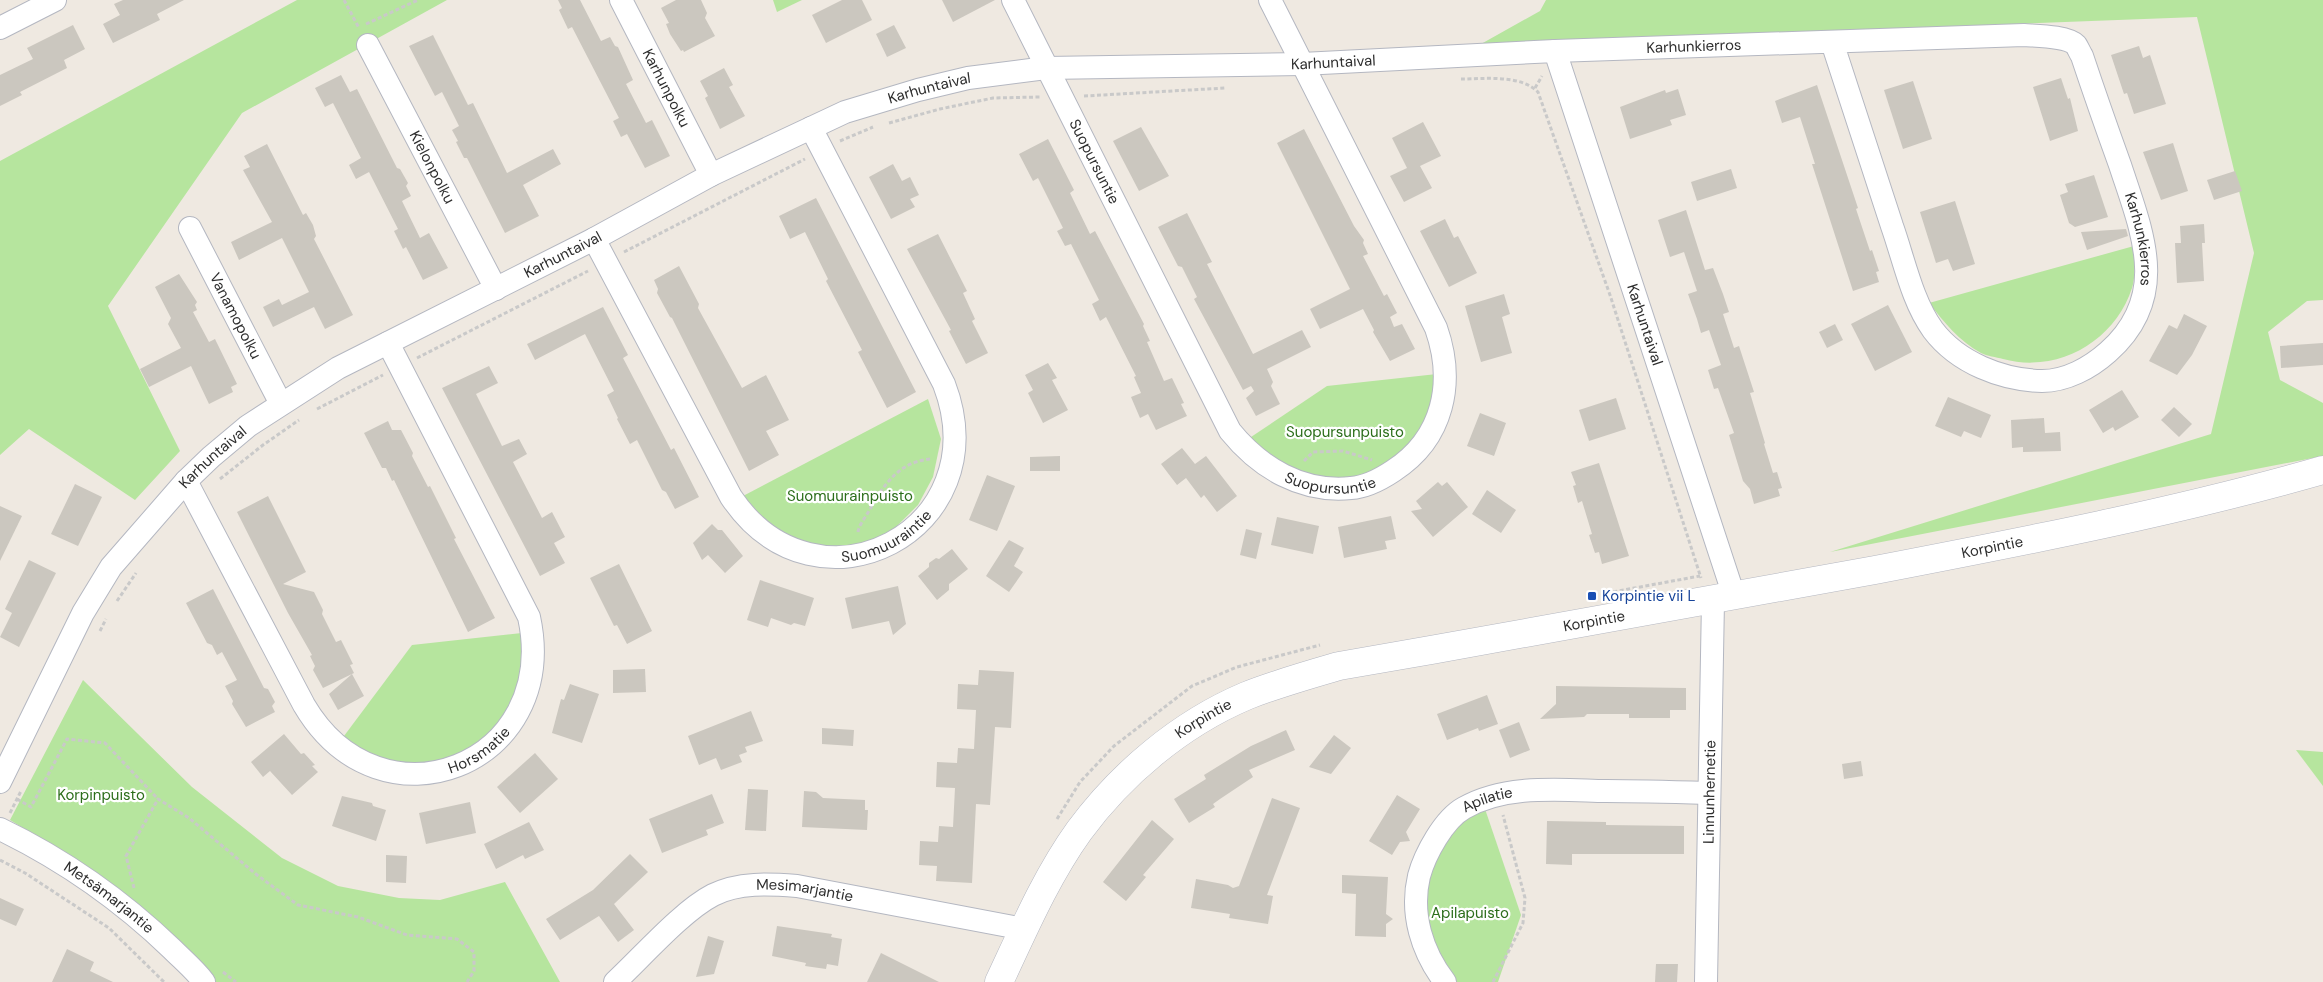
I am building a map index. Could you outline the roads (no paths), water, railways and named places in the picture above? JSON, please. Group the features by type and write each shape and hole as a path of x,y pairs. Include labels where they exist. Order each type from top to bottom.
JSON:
{"street":[{"path":"0,28 55,0"},
{"name":"Karhunpolku","path":"621,0 712,175"},
{"name":"Suopursuntie","path":"1012,0 1230,431 1255,457 1289,479 1316,487 1352,488 1370,484 1396,470 1416,452 1437,420 1446,383 1442,345 1436,328 1270,0"},
{"name":"Karhunkierros","path":"1555,51 2024,35 2066,40 2076,45 2082,56 2139,224 2147,260 2146,279 2136,315 2115,346 2101,358 2069,376 2050,381 2011,378 1992,372 1969,360 1946,343 1933,330 1912,287 1832,42"},
{"name":"Kielonpolku","path":"363,36 496,289"},
{"name":"Karhuntaival","path":"0,782 83,614 111,567 186,481 248,426 338,368 594,239 712,175 846,112 918,90 968,78 1046,68 1302,64 1555,51 1724,599"},
{"name":"Suomuuraintie","path":"594,239 726,488 741,512 768,536 792,549 819,556 855,555 873,551 890,544 920,522 942,492 954,457 955,420 944,384 811,128"},
{"name":"Vanamopolku","path":"190,228 281,404"},
{"name":"Horsmatie","path":"186,481 304,706 325,735 338,747 368,765 403,774 422,774 457,766 488,748 513,721 529,689 534,653 529,617 522,600 388,343"},
{"name":"Korpintie","path":"999,982 1057,865 1079,832 1105,800 1136,768 1168,742 1243,697 1282,682 1339,666 1724,599 2074,532 2240,494 2323,470"},
{"name":"Linnunhernetie","path":"1706,982 1708,793 1724,599"},
{"name":"Apilatie","path":"1445,982 1434,967 1417,926 1415,893 1423,861 1444,827 1463,808 1498,795 1545,790 1708,793"},
{"name":"Metsämarjantie","path":"0,829 36,847 79,873 152,930 205,978"},
{"name":"Mesimarjantie","path":"616,982 692,909 714,895 764,883 797,886 1024,929"}],"place":[{"name":"Korpintie vii L","path":"1592,596"}],"park label":[{"name":"Suopursunpuisto","path":"1345,432"},
{"name":"Suomuurainpuisto","path":"850,496"},
{"name":"Korpinpuisto","path":"101,795"},
{"name":"Apilapuisto","path":"1470,913"}]}
